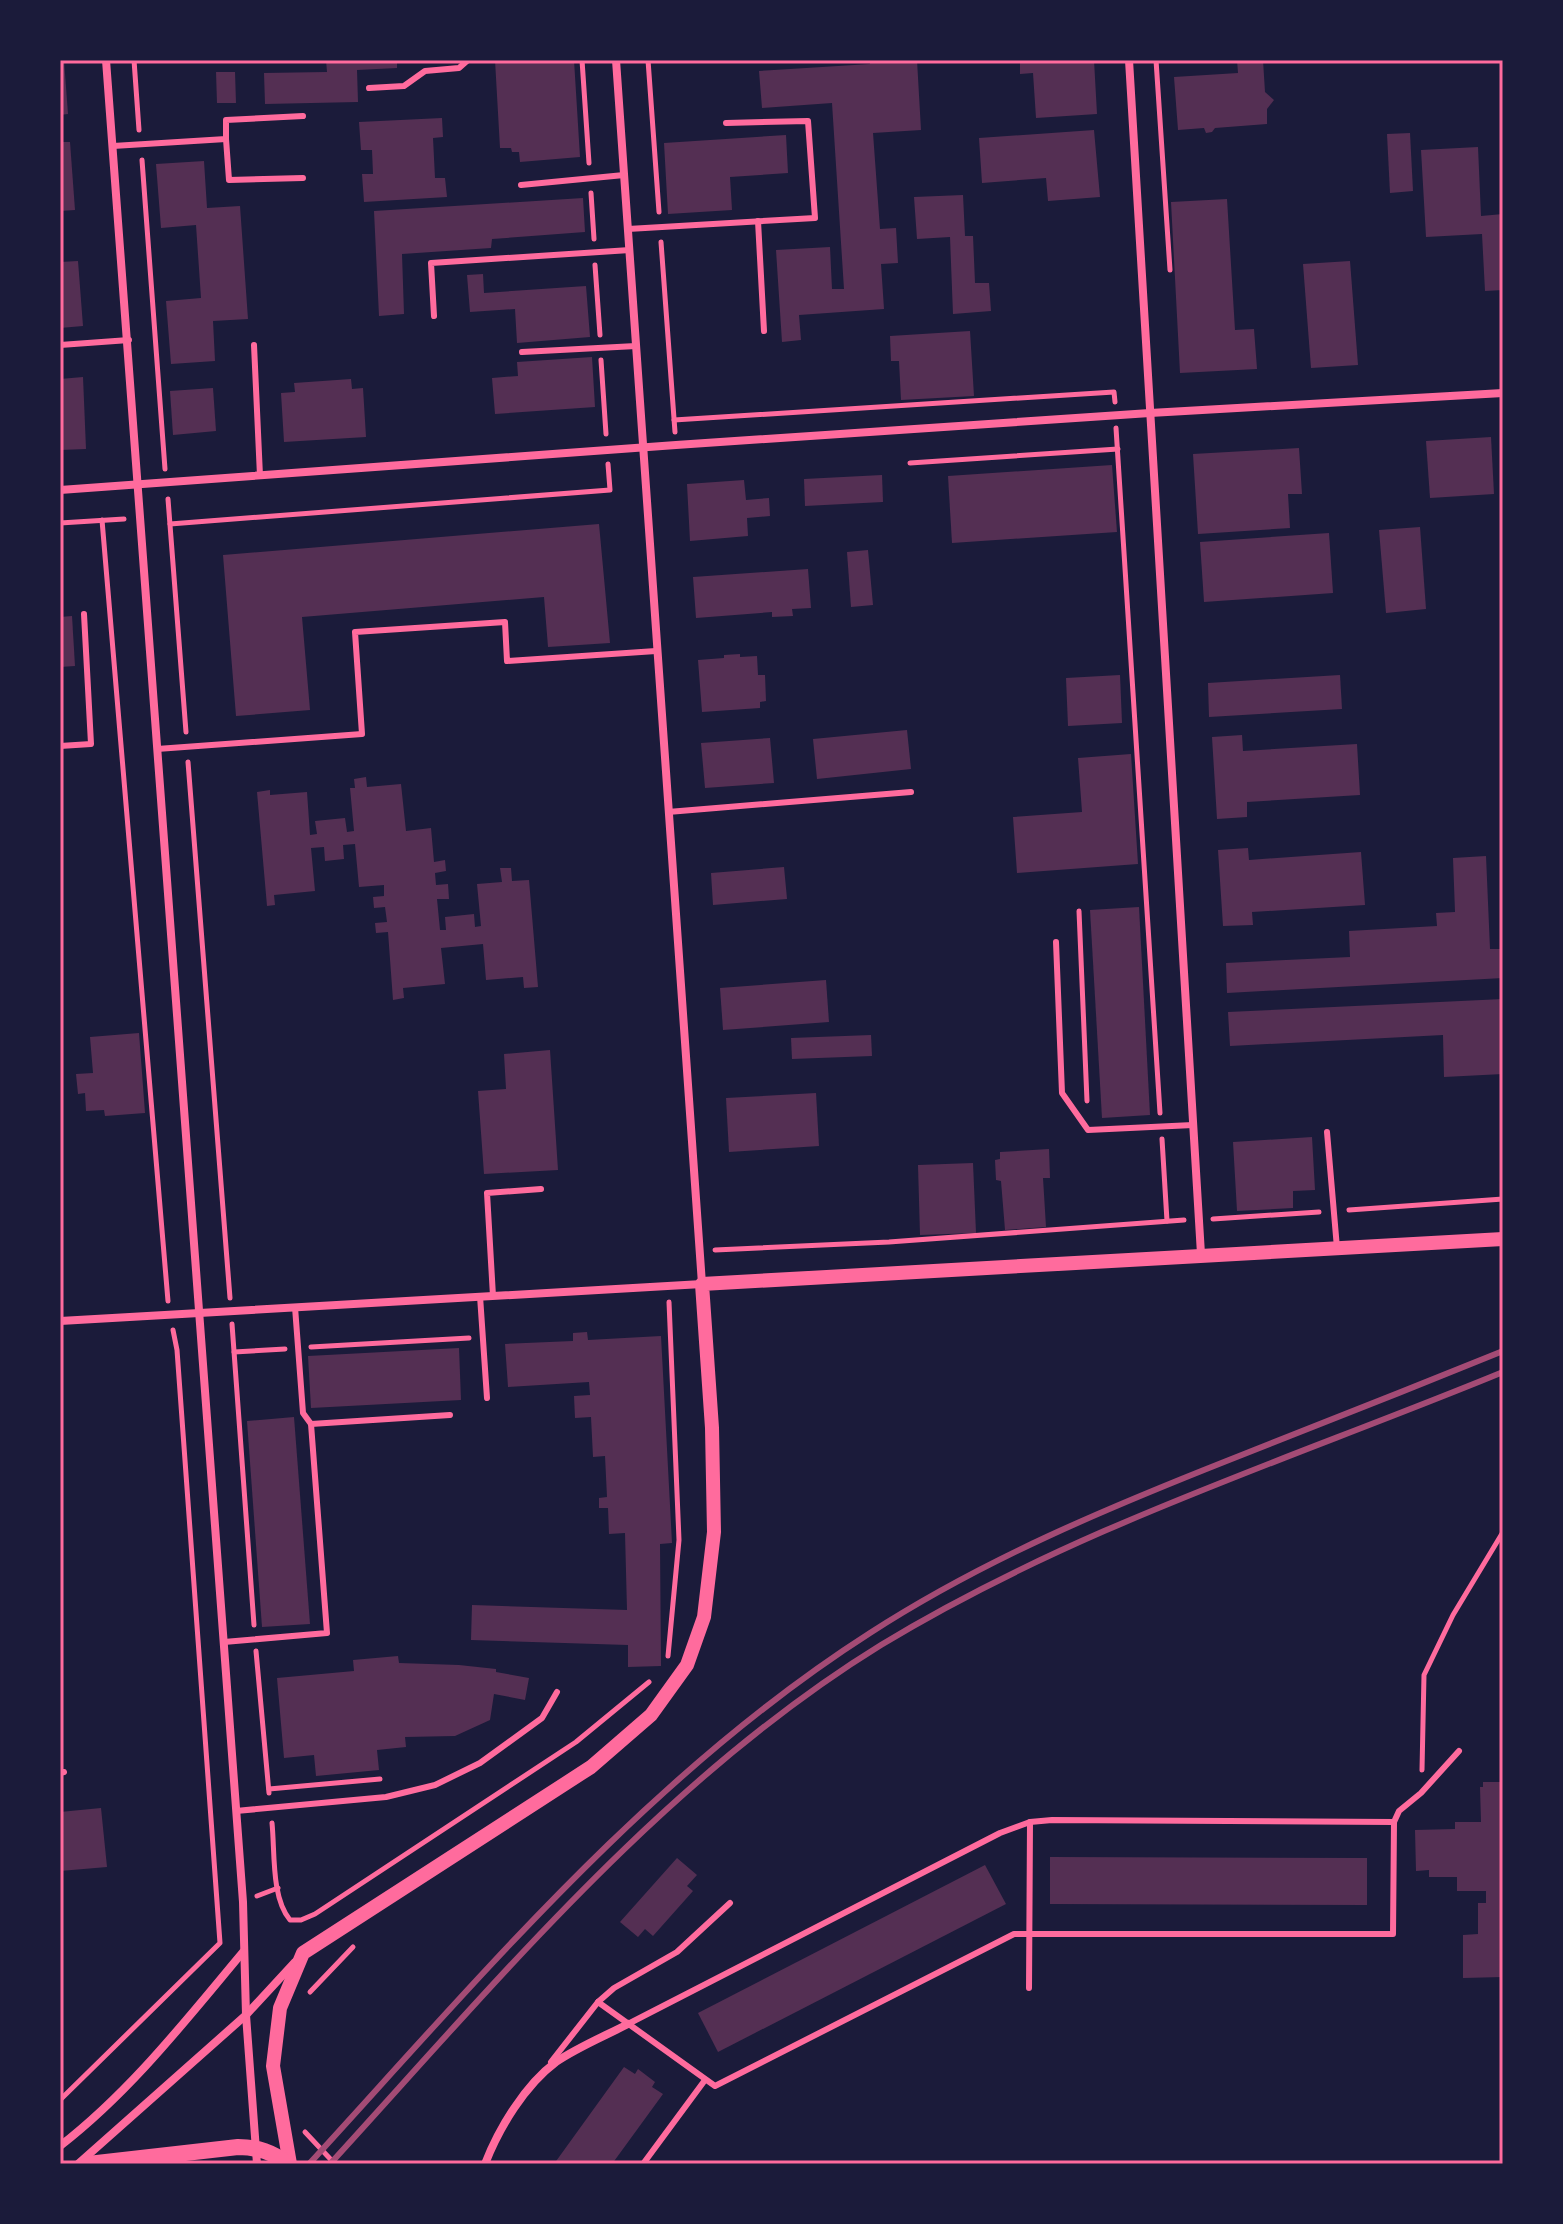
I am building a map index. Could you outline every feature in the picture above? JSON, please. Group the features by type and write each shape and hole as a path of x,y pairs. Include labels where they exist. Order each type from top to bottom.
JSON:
{"main road":[{"path":"88,2164 211,2148 256,2156 275,2155 289,2164"}],"street":[{"path":"106,60 224,1642 256,2156"},
{"path":"78,2164 246,2015 303,1953 591,1767 651,1715 687,1665 704,1617 714,1532 712,1428 616,60"},
{"path":"1129,60 1201,1254"},
{"path":"60,490 1116,415 1503,393"},
{"path":"60,1321 1503,1239"},
{"path":"60,2146 98,2117 149,2063 244,1952"},
{"path":"289,2164 273,2066 280,2008 303,1953"},
{"path":"485,2164 510,2115 542,2074 558,2061 628,2024"}],"lane":[{"path":"369,88 404,86 425,71 459,68 468,60"},
{"path":"303,116 226,120 229,180 303,178"},
{"path":"628,229 815,218 808,121 726,123"},
{"path":"113,146 226,139"},
{"path":"521,185 624,175"},
{"path":"758,221 764,331"},
{"path":"434,316 431,263 630,250"},
{"path":"60,345 129,340"},
{"path":"254,345 260,476"},
{"path":"522,352 636,346"},
{"path":"60,746 91,744 84,614"},
{"path":"157,749 362,734 355,632 505,622 507,661 656,651"},
{"path":"668,812 911,792"},
{"path":"1056,942 1062,1093 1088,1130 1193,1125"},
{"path":"1327,1132 1337,1248"},
{"path":"493,1296 487,1193 541,1189"},
{"path":"480,1296 487,1398"},
{"path":"224,1642 327,1633 311,1424 303,1413 295,1307"},
{"path":"311,1424 450,1415"},
{"path":"236,1811 386,1797 435,1785 480,1763 542,1718 557,1692"},
{"path":"598,2002 715,2086 1001,1939 1029,1932 1393,1934 1394,1822 1399,1811 1421,1793 1459,1751"},
{"path":"628,2024 1000,1833 1030,1822 1394,1822"},
{"path":"1029,1988 1030,1822"},
{"path":"542,2074 598,2002 614,1988 677,1952 730,1903"},
{"path":"643,2164 705,2080"}],"path":[{"path":"134,60 255,1639 278,1888 284,1913 290,1920 301,1920 315,1914 576,1742 650,1681"},
{"path":"60,523 141,518 169,521 610,490 582,60"},
{"path":"648,60 676,445"},
{"path":"1156,60 1170,270"},
{"path":"674,420 1114,392 1167,1221"},
{"path":"910,463 1118,449"},
{"path":"60,2100 220,1943 177,1350 170,1315 102,520"},
{"path":"1079,911 1088,1130"},
{"path":"698,1251 889,1242 1503,1199"},
{"path":"667,1660 679,1540 668,1285"},
{"path":"234,1352 483,1337"},
{"path":"1421,1793 1424,1675 1453,1615 1503,1532"},
{"path":"269,1789 380,1779"},
{"path":"391,1862 407,1884"},
{"path":"308,1995 361,1940"},
{"path":"299,2125 335,2164"}],"building":[{"path":"60,60 64,60 68,114 60,115"},
{"path":"326,60 397,60 397,68 357,70 358,102 265,104 264,73 327,72"},
{"path":"495,60 574,60 580,157 520,162 519,152 500,148"},
{"path":"869,60 917,60 921,130 873,133 880,229 896,228 898,263 881,264 884,309 799,315 801,340 782,342 776,250 830,247 832,289 844,289 832,103 762,108 759,71 870,64"},
{"path":"1020,60 1094,60 1097,114 1036,118 1033,73 1020,74"},
{"path":"1237,60 1263,60 1265,92 1274,100 1267,109 1267,124 1215,128 1206,133 1204,128 1178,130 1174,77 1238,73"},
{"path":"216,72 235,72 236,103 217,103"},
{"path":"442,118 443,137 433,138 435,178 445,178 447,197 364,202 362,174 373,174 372,150 361,150 359,122"},
{"path":"1094,130 1100,197 1048,201 1046,178 982,183 979,138"},
{"path":"1410,133 1413,191 1390,193 1387,134"},
{"path":"786,135 788,173 730,177 732,210 668,214 664,143"},
{"path":"60,142 70,142 75,210 60,211"},
{"path":"1478,147 1481,216 1503,214 1503,290 1485,291 1482,234 1426,237 1421,150"},
{"path":"204,161 207,208 240,206 248,319 213,321 215,361 171,364 166,301 201,298 196,225 161,228 156,164"},
{"path":"963,195 965,236 973,236 975,283 989,283 991,311 953,314 950,237 917,239 914,197"},
{"path":"583,198 585,232 492,239 491,248 402,254 404,314 379,316 374,211"},
{"path":"1227,199 1235,330 1254,329 1257,369 1180,373 1171,202"},
{"path":"78,261 83,326 60,328 60,262"},
{"path":"1350,261 1358,365 1311,368 1303,264"},
{"path":"483,274 484,293 586,286 590,337 517,343 515,309 470,312 467,275"},
{"path":"970,331 974,396 901,400 899,361 891,361 890,336"},
{"path":"592,357 595,407 495,414 492,378 518,376 517,362"},
{"path":"83,377 86,449 60,450 60,379"},
{"path":"351,379 352,389 363,388 366,437 284,442 281,393 295,392 294,383"},
{"path":"213,388 216,431 173,435 170,391"},
{"path":"1491,437 1494,494 1430,498 1426,441"},
{"path":"1299,448 1302,494 1288,494 1290,528 1198,534 1193,454"},
{"path":"1112,465 1117,532 952,543 948,476"},
{"path":"882,475 883,502 805,506 804,479"},
{"path":"744,480 746,500 769,498 770,516 747,518 748,536 690,541 687,484"},
{"path":"599,524 610,643 548,647 544,597 302,617 310,710 236,716 223,555"},
{"path":"1420,527 1426,609 1386,613 1379,530"},
{"path":"1329,533 1333,593 1204,602 1200,542"},
{"path":"868,550 873,605 851,607 847,552"},
{"path":"808,569 811,608 792,609 793,616 772,617 772,612 696,618 693,577"},
{"path":"72,616 75,666 60,667 60,617"},
{"path":"740,654 740,657 757,656 758,675 765,675 766,701 760,702 760,708 702,712 698,660"},
{"path":"1120,675 1122,723 1068,726 1066,678"},
{"path":"1340,675 1342,709 1209,717 1208,683"},
{"path":"907,730 911,769 817,779 813,739"},
{"path":"1242,735 1243,751 1357,744 1360,795 1247,802 1247,817 1217,819 1212,737"},
{"path":"770,738 774,783 705,788 701,743"},
{"path":"1131,754 1138,864 1017,873 1013,817 1082,812 1078,758"},
{"path":"366,777 367,787 401,784 406,831 431,828 434,862 445,860 446,871 435,873 436,885 448,884 449,899 437,899 440,930 446,930 445,917 474,914 475,927 481,926 477,884 502,882 500,868 511,868 512,881 529,880 538,987 524,988 523,977 486,980 483,944 441,948 445,984 403,988 404,998 393,1000 388,932 376,933 375,923 387,922 385,907 374,908 373,897 384,896 384,885 359,887 355,844 343,845 344,859 325,861 324,847 311,848 315,891 274,895 275,905 267,906 257,792 270,790 270,795 307,792 310,835 317,834 315,821 345,818 347,832 354,831 350,788 355,788 354,779"},
{"path":"1248,848 1249,860 1361,852 1365,905 1252,912 1253,925 1223,926 1218,850"},
{"path":"1486,856 1490,949 1503,949 1503,978 1227,993 1226,963 1350,957 1349,931 1437,926 1436,913 1455,912 1453,858"},
{"path":"784,867 787,899 713,905 711,873"},
{"path":"1139,907 1150,1115 1102,1118 1090,910"},
{"path":"826,980 829,1022 723,1030 720,988"},
{"path":"1503,999 1503,1074 1444,1077 1443,1035 1230,1046 1228,1012"},
{"path":"139,1033 145,1113 105,1116 104,1110 86,1111 85,1093 78,1094 76,1074 93,1073 90,1037"},
{"path":"871,1035 872,1056 792,1059 791,1038"},
{"path":"550,1050 558,1170 484,1174 478,1091 506,1089 504,1054"},
{"path":"816,1093 819,1146 729,1152 726,1098"},
{"path":"1312,1137 1315,1190 1293,1191 1293,1208 1237,1211 1233,1142"},
{"path":"1049,1149 1050,1178 1043,1178 1046,1227 1005,1230 1001,1181 996,1180 995,1160 1000,1159 1000,1152"},
{"path":"973,1163 976,1233 920,1235 918,1165"},
{"path":"587,1332 588,1340 661,1336 672,1543 660,1544 661,1666 628,1667 628,1645 471,1640 472,1605 627,1610 625,1533 609,1534 608,1508 599,1508 599,1498 607,1497 605,1456 593,1457 591,1417 575,1418 574,1396 590,1395 589,1382 508,1387 505,1344 573,1341 573,1333"},
{"path":"459,1348 461,1400 311,1408 308,1356"},
{"path":"294,1417 310,1624 262,1627 247,1421"},
{"path":"398,1656 399,1663 496,1669 496,1672 529,1678 525,1700 494,1694 490,1720 455,1736 405,1737 406,1747 377,1750 379,1770 316,1776 314,1755 284,1758 277,1678 354,1671 353,1660"},
{"path":"1483,1782 1503,1782 1503,1977 1463,1978 1463,1935 1478,1934 1478,1903 1486,1903 1486,1891 1457,1891 1457,1877 1429,1877 1429,1870 1416,1871 1415,1830 1455,1829 1455,1822 1481,1822 1480,1787 1483,1787"},
{"path":"101,1808 107,1867 60,1871 60,1812"},
{"path":"1050,1857 1367,1858 1367,1905 1050,1904"},
{"path":"677,1858 697,1875 687,1886 693,1891 653,1936 645,1929 638,1937 620,1922"},
{"path":"985,1865 1006,1904 718,2052 698,2013"},
{"path":"624,2067 635,2074 638,2069 655,2082 652,2087 663,2094 612,2164 554,2164"}],"railway":[{"path":"309,2164 505,1949 642,1812 714,1748 790,1688 870,1633 956,1582 1091,1517 1503,1351"},
{"path":"330,2164 588,1885 656,1819 728,1756 802,1698 881,1645 955,1603 1108,1529 1503,1372"}]}
